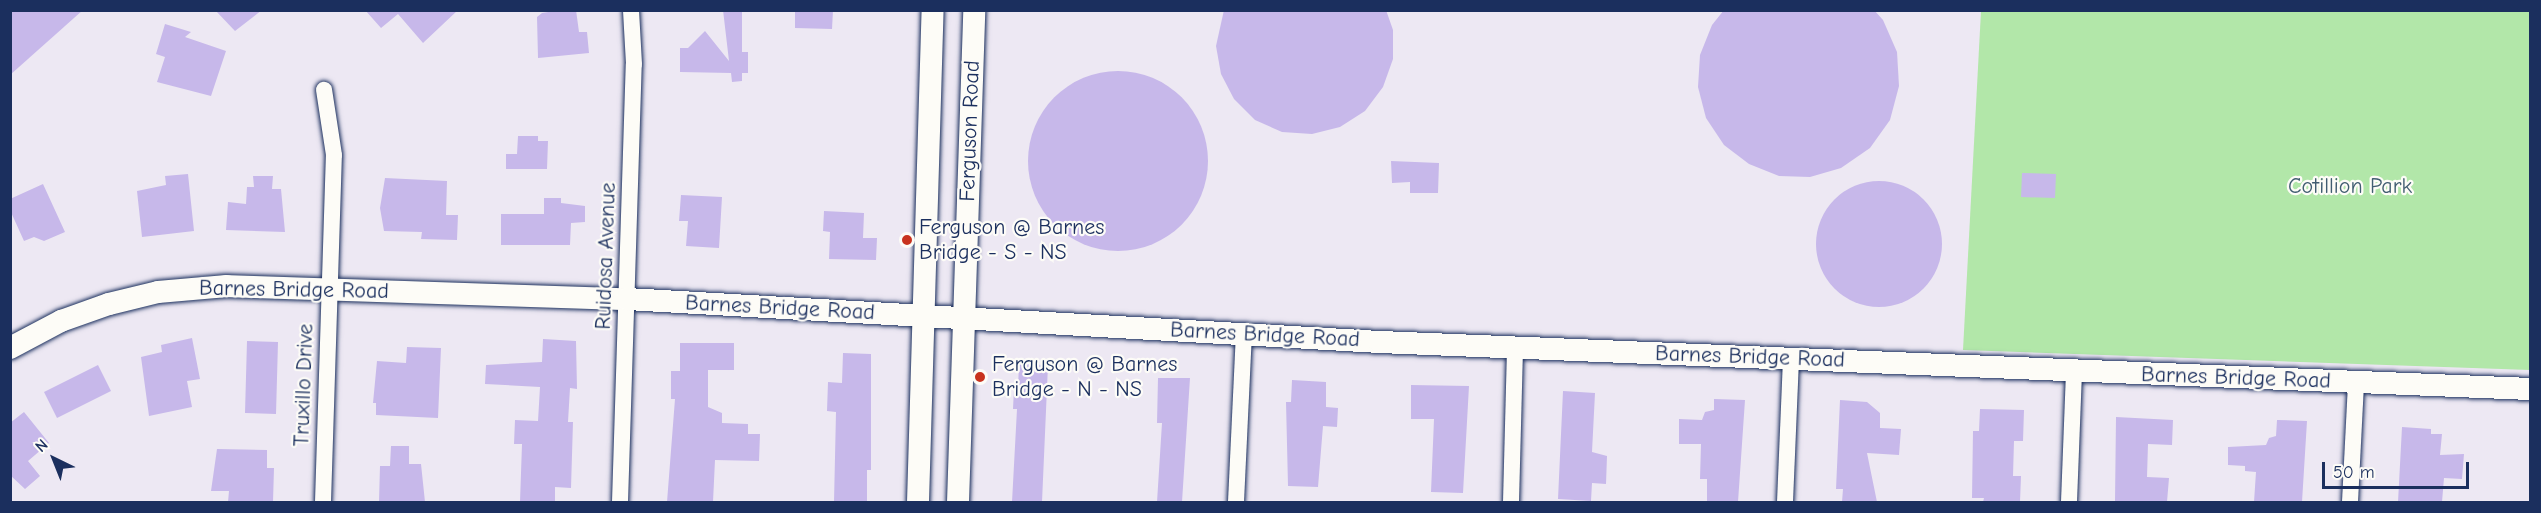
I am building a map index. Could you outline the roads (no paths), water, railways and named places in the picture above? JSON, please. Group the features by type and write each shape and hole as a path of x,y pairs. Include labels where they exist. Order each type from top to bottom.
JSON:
{"street":[{"name":"Ruidosa Avenue","path":"620,502 634,64 631,10"},
{"name":"Ferguson Road","path":"918,502 933,10"},
{"name":"Ferguson Road","path":"958,502 974,10"},
{"name":"Truxillo Drive","path":"323,502 334,155 324,90"},
{"name":"Barnes Bridge Road","path":"10,348 61,321 158,292 227,286 627,299 1244,334 2530,389"},
{"path":"1236,502 1244,334"},
{"path":"1511,502 1515,346"},
{"path":"1785,502 1791,358"},
{"path":"2069,502 2073,371"},
{"path":"2350,502 2356,382"}],"place":[{"name":"Ferguson @ Barnes Bridge - S - NS","path":"907,240"},
{"name":"Ferguson @ Barnes Bridge - N - NS","path":"980,377"}],"park label":[{"name":"Cotillion Park","path":"2350,187"}]}
